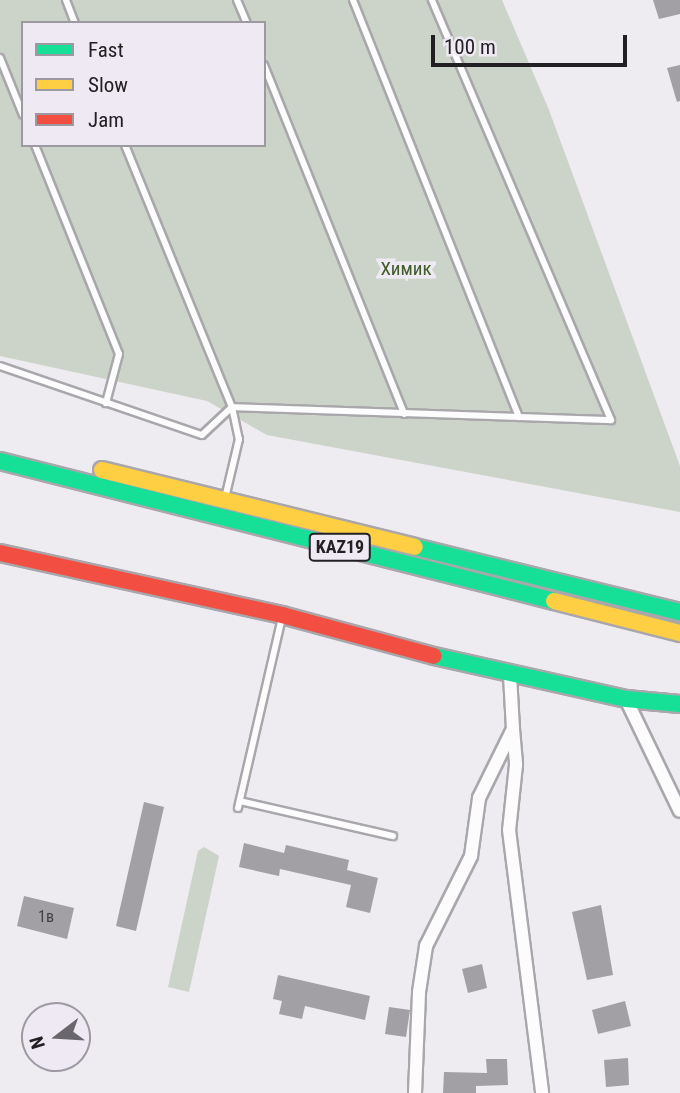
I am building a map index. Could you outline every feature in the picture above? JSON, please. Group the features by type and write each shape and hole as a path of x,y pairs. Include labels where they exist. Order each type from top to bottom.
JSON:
{"main road":[{"name":"KAZ19","path":"0,445 680,633"},
{"name":"KAZ19","path":"0,461 223,508 680,612"},
{"path":"0,553 282,615 510,676 626,699 680,704"}],"street":[{"path":"510,676 516,765 509,830 542,1093"},
{"path":"626,699 680,811"},
{"path":"415,1093 419,992 426,946 471,856 479,798 513,729"}],"lane":[{"path":"66,0 74,21"},
{"path":"237,0 246,21"},
{"path":"353,0 519,418"},
{"path":"0,366 202,435 232,407 611,420 432,0"},
{"path":"0,58 21,110"},
{"path":"266,70 404,414"},
{"path":"36,147 119,354 106,404"},
{"path":"126,147 232,407 239,439 223,508"},
{"path":"282,615 239,804 393,836"}],"green space":[{"name":"Химик","path":"0,0 502,0 549,110 680,466 680,512 267,435 207,401 0,356"},
{"path":"204,847 219,856 189,992 168,987 198,851"}],"building":[{"path":"653,0 680,0 680,14 659,19"},
{"path":"680,65 680,101 677,102 667,68"},
{"path":"144,802 164,807 136,931 116,926"},
{"path":"244,843 284,853 286,845 349,860 347,870 378,878 370,913 346,907 351,885 280,869 279,876 239,867"},
{"path":"24,896 74,908 67,939 17,926"},
{"path":"601,905 613,975 587,980 572,912"},
{"path":"482,964 487,988 468,993 462,969"},
{"path":"278,975 370,996 365,1020 305,1006 302,1019 279,1014 282,1001 273,999"},
{"path":"625,1001 631,1026 598,1034 592,1010"},
{"path":"389,1007 410,1010 406,1037 385,1034"},
{"path":"628,1058 629,1085 606,1087 604,1060"},
{"path":"486,1059 507,1059 508,1085 476,1086 476,1093 443,1093 444,1072 487,1073"}],"traffic: fast":[{"path":"0,461 554,601"},
{"path":"415,547 680,612"},
{"path":"434,656 626,699 680,704"}],"traffic: slow":[{"path":"102,470 415,547"},
{"path":"554,601 680,633"}],"traffic: jam":[{"path":"0,553 282,615 434,656"}]}
